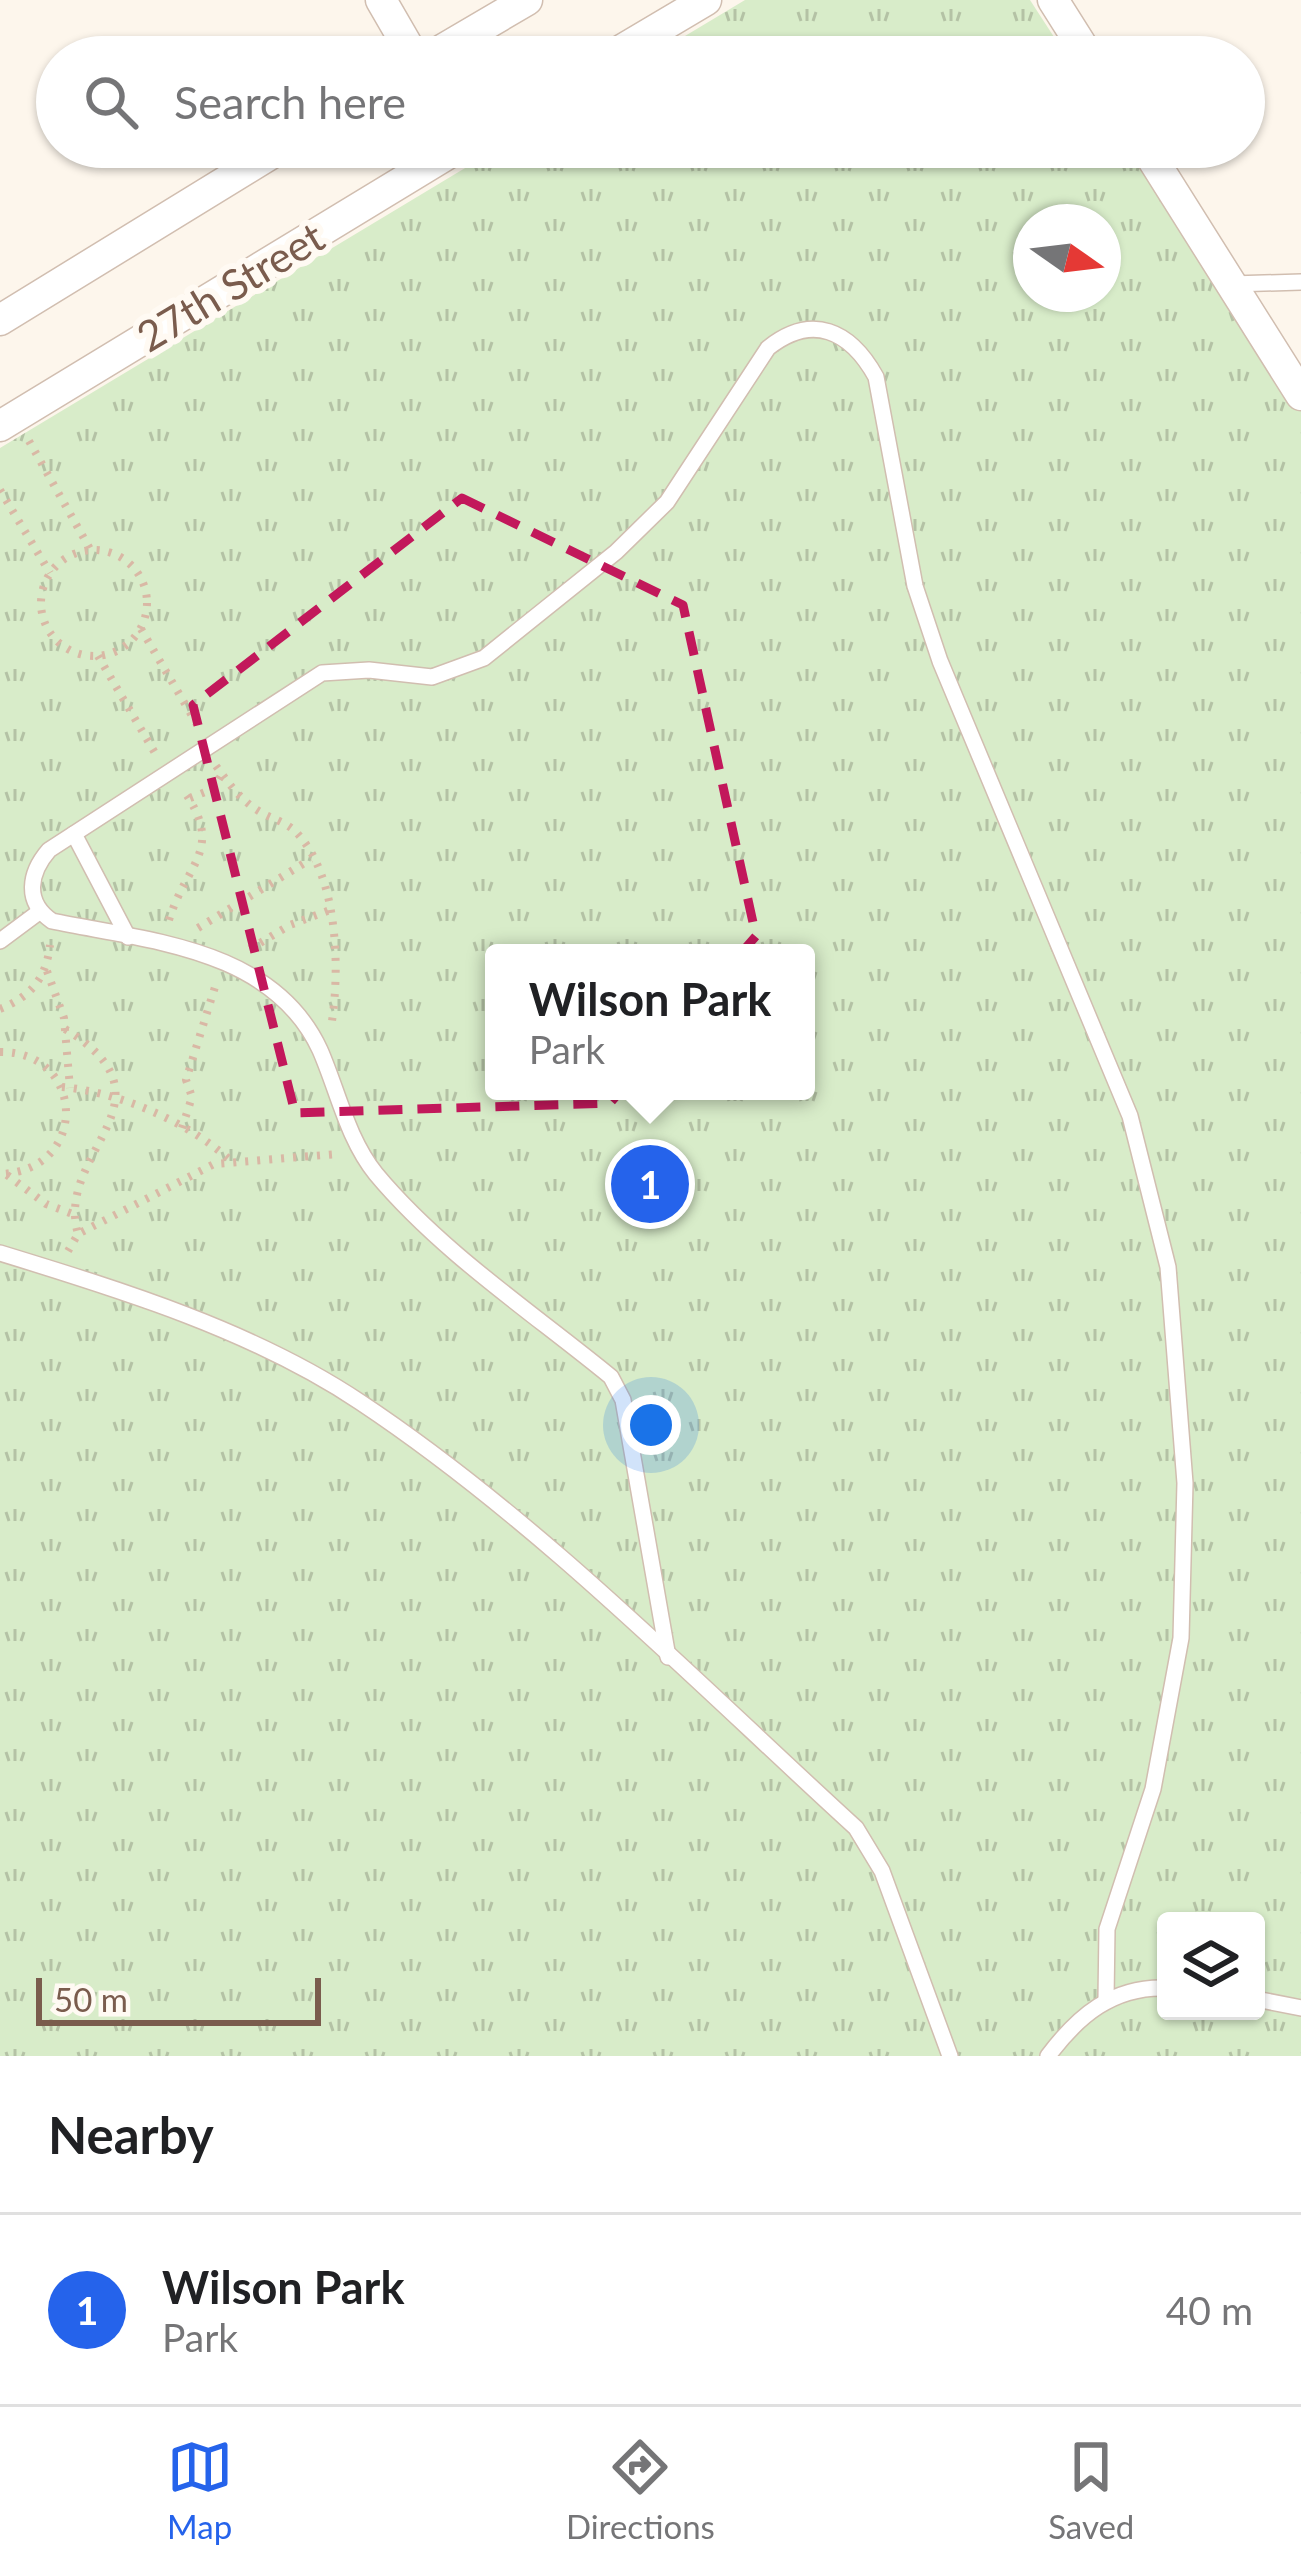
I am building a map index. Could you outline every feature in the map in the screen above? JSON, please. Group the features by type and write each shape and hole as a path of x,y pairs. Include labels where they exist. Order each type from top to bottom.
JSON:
{"street":[{"path":"381,0 402,36"},
{"path":"466,36 527,0"},
{"path":"645,36 706,0"},
{"path":"1053,0 1076,36"},
{"path":"0,320 248,168"},
{"name":"27th Street","path":"8,421 424,168"},
{"path":"1158,168 1301,395"}],"lane":[{"path":"1230,284 1301,282"},
{"path":"45,917 33,868 74,834 322,674 346,669 432,677 484,658 616,551 667,502 768,348 791,330 815,327 862,353 876,377 915,586 940,661 1130,1116 1168,1267 1185,1483 1181,1638 1153,1789 1107,1929 1106,1999"},
{"path":"74,834 128,937"},
{"path":"0,940 45,917 128,937 225,962 275,990 299,1013 363,1153 403,1206 611,1377 623,1400 668,1657"},
{"path":"0,1253 235,1336 359,1401 554,1552 856,1828 883,1871 950,2056"},
{"path":"1048,2056 1071,2025 1106,1999 1157,1990"},
{"path":"1265,2002 1301,2008"}],"path":[{"path":"8,421 90,549"},
{"path":"0,490 50,573"},
{"path":"90,549 109,550 139,572 148,608 141,629 122,649 98,656 73,652 48,631 40,597 50,573 72,553 90,549"},
{"path":"141,629 222,774 241,799 297,833 311,859 330,910 338,952 331,1029 318,1047"},
{"path":"98,656 205,828 205,844 172,909 169,922 180,934 311,859"},
{"path":"189,798 213,789 222,774"},
{"path":"182,1127 192,1097 185,1080 225,962 290,925 330,910"},
{"path":"3,1174 36,1167 62,1137 67,1117 65,1029 47,971 45,917"},
{"path":"0,1009 16,1003 47,971"},
{"path":"61,1271 78,1234 75,1215 116,1100 115,1077 101,1051 65,1029"},
{"path":"0,1052 25,1054 43,1064 65,1087 116,1100 203,1136 230,1160"},
{"path":"78,1234 230,1160 363,1153"},
{"path":"3,1174 46,1204 75,1215"}],"highlighted area":[{"path":"462,498 683,605 756,936 610,1103 295,1113 193,705"}],"green space":[{"path":"745,0 1030,0 1053,36 685,36"},
{"path":"465,168 1141,168 1301,410 1301,2056 0,2056 0,448"}],"place":[{"name":"Wilson Park","path":"650,1184"}]}
